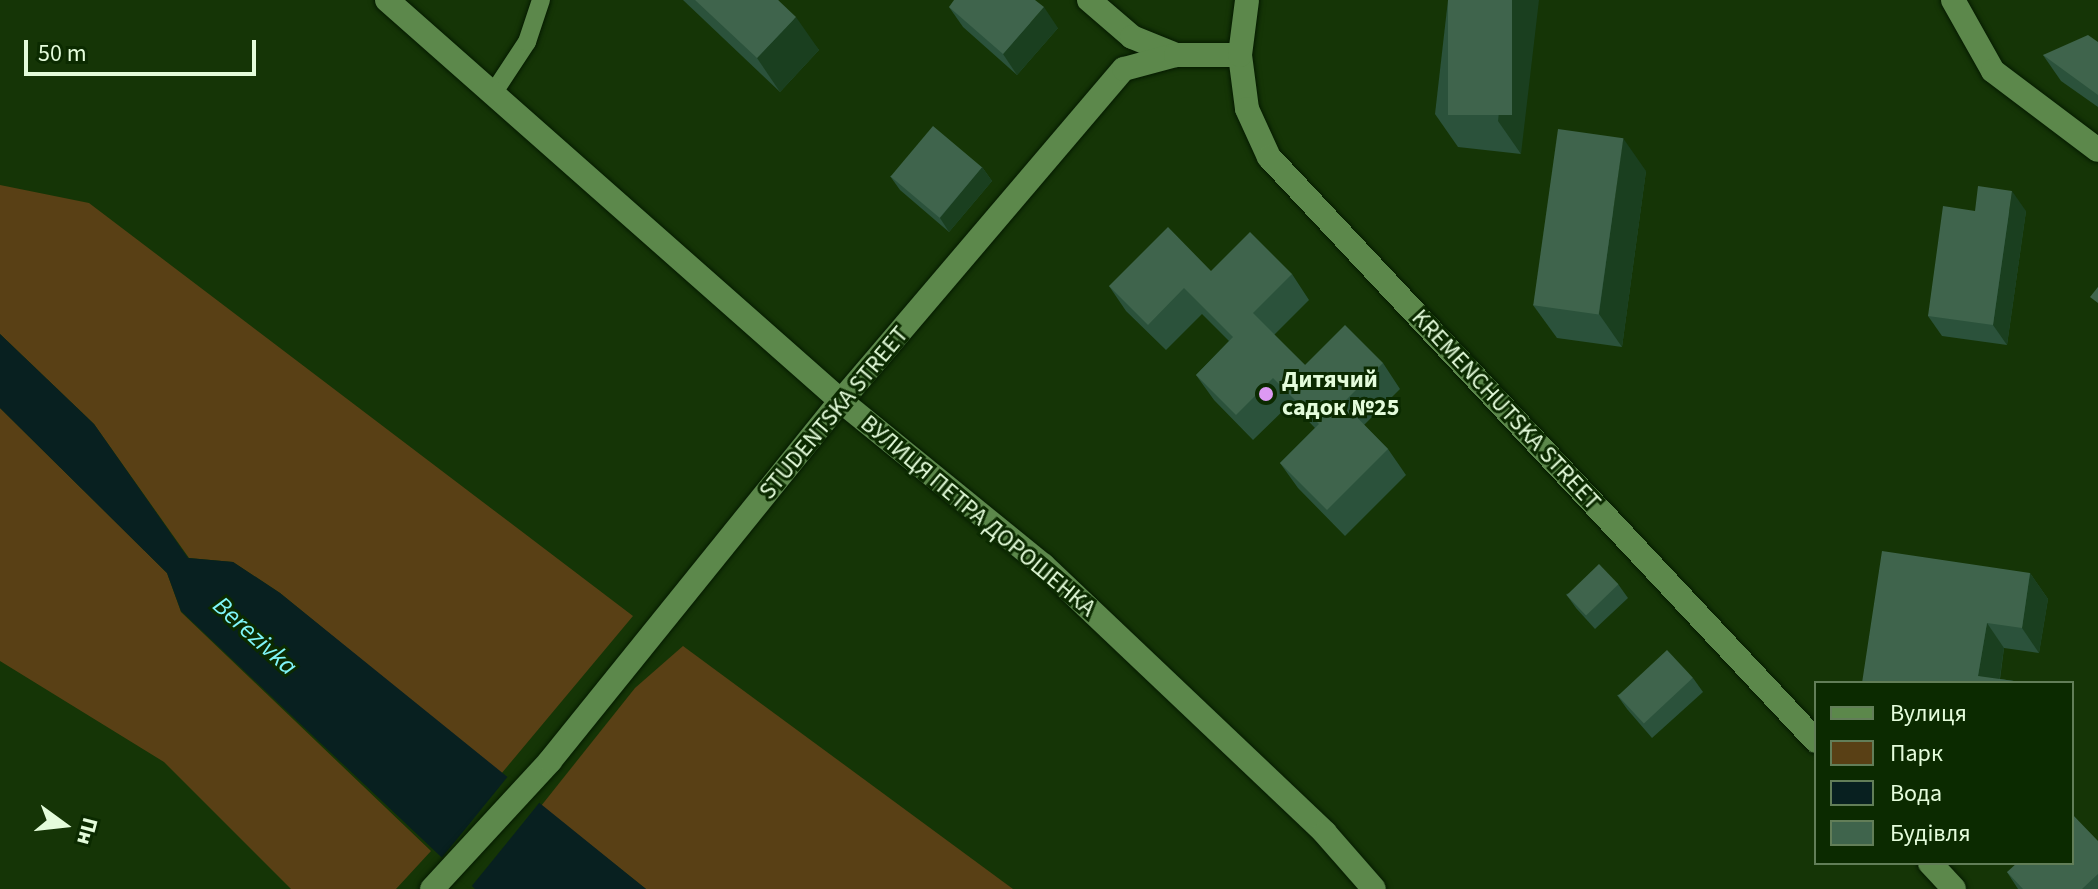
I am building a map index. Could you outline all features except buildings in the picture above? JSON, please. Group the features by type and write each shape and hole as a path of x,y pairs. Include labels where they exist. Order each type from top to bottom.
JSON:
{"street":[{"name":"ВУЛИЦЯ ПЕТРА ДОРОШЕНКА","path":"387,0 841,401 1043,565 1325,833 1374,889"},
{"path":"1089,0 1132,37 1176,55"},
{"path":"1240,55 1247,0"},
{"path":"1953,0 1993,71 2098,150"},
{"name":"STUDENTSKA STREET","path":"437,884 550,761 841,401 1124,69 1176,55 1240,55"},
{"name":"KREMENCHUTSKA STREET","path":"1240,55 1247,109 1269,157 1814,739"},
{"path":"1932,865 1954,889"}],"lane":[{"path":"492,95 527,42 541,0"}],"green space":[{"path":"0,185 89,203 633,616 501,774 280,593 233,562 189,558 94,424 0,334"},
{"path":"0,408 167,573 181,612 431,851 396,889 291,889 164,762 0,661"},
{"path":"683,646 1013,889 646,889 541,806 635,688"}],"water":[{"name":"Berezivka","path":"0,334 94,424 188,558 233,562 280,593 646,889 475,889 181,611 167,573 0,408"}],"pier":[{"path":"509,775 541,801 470,889 438,863"}],"place":[{"name":"Дитячий садок №25","path":"1266,394"}]}
